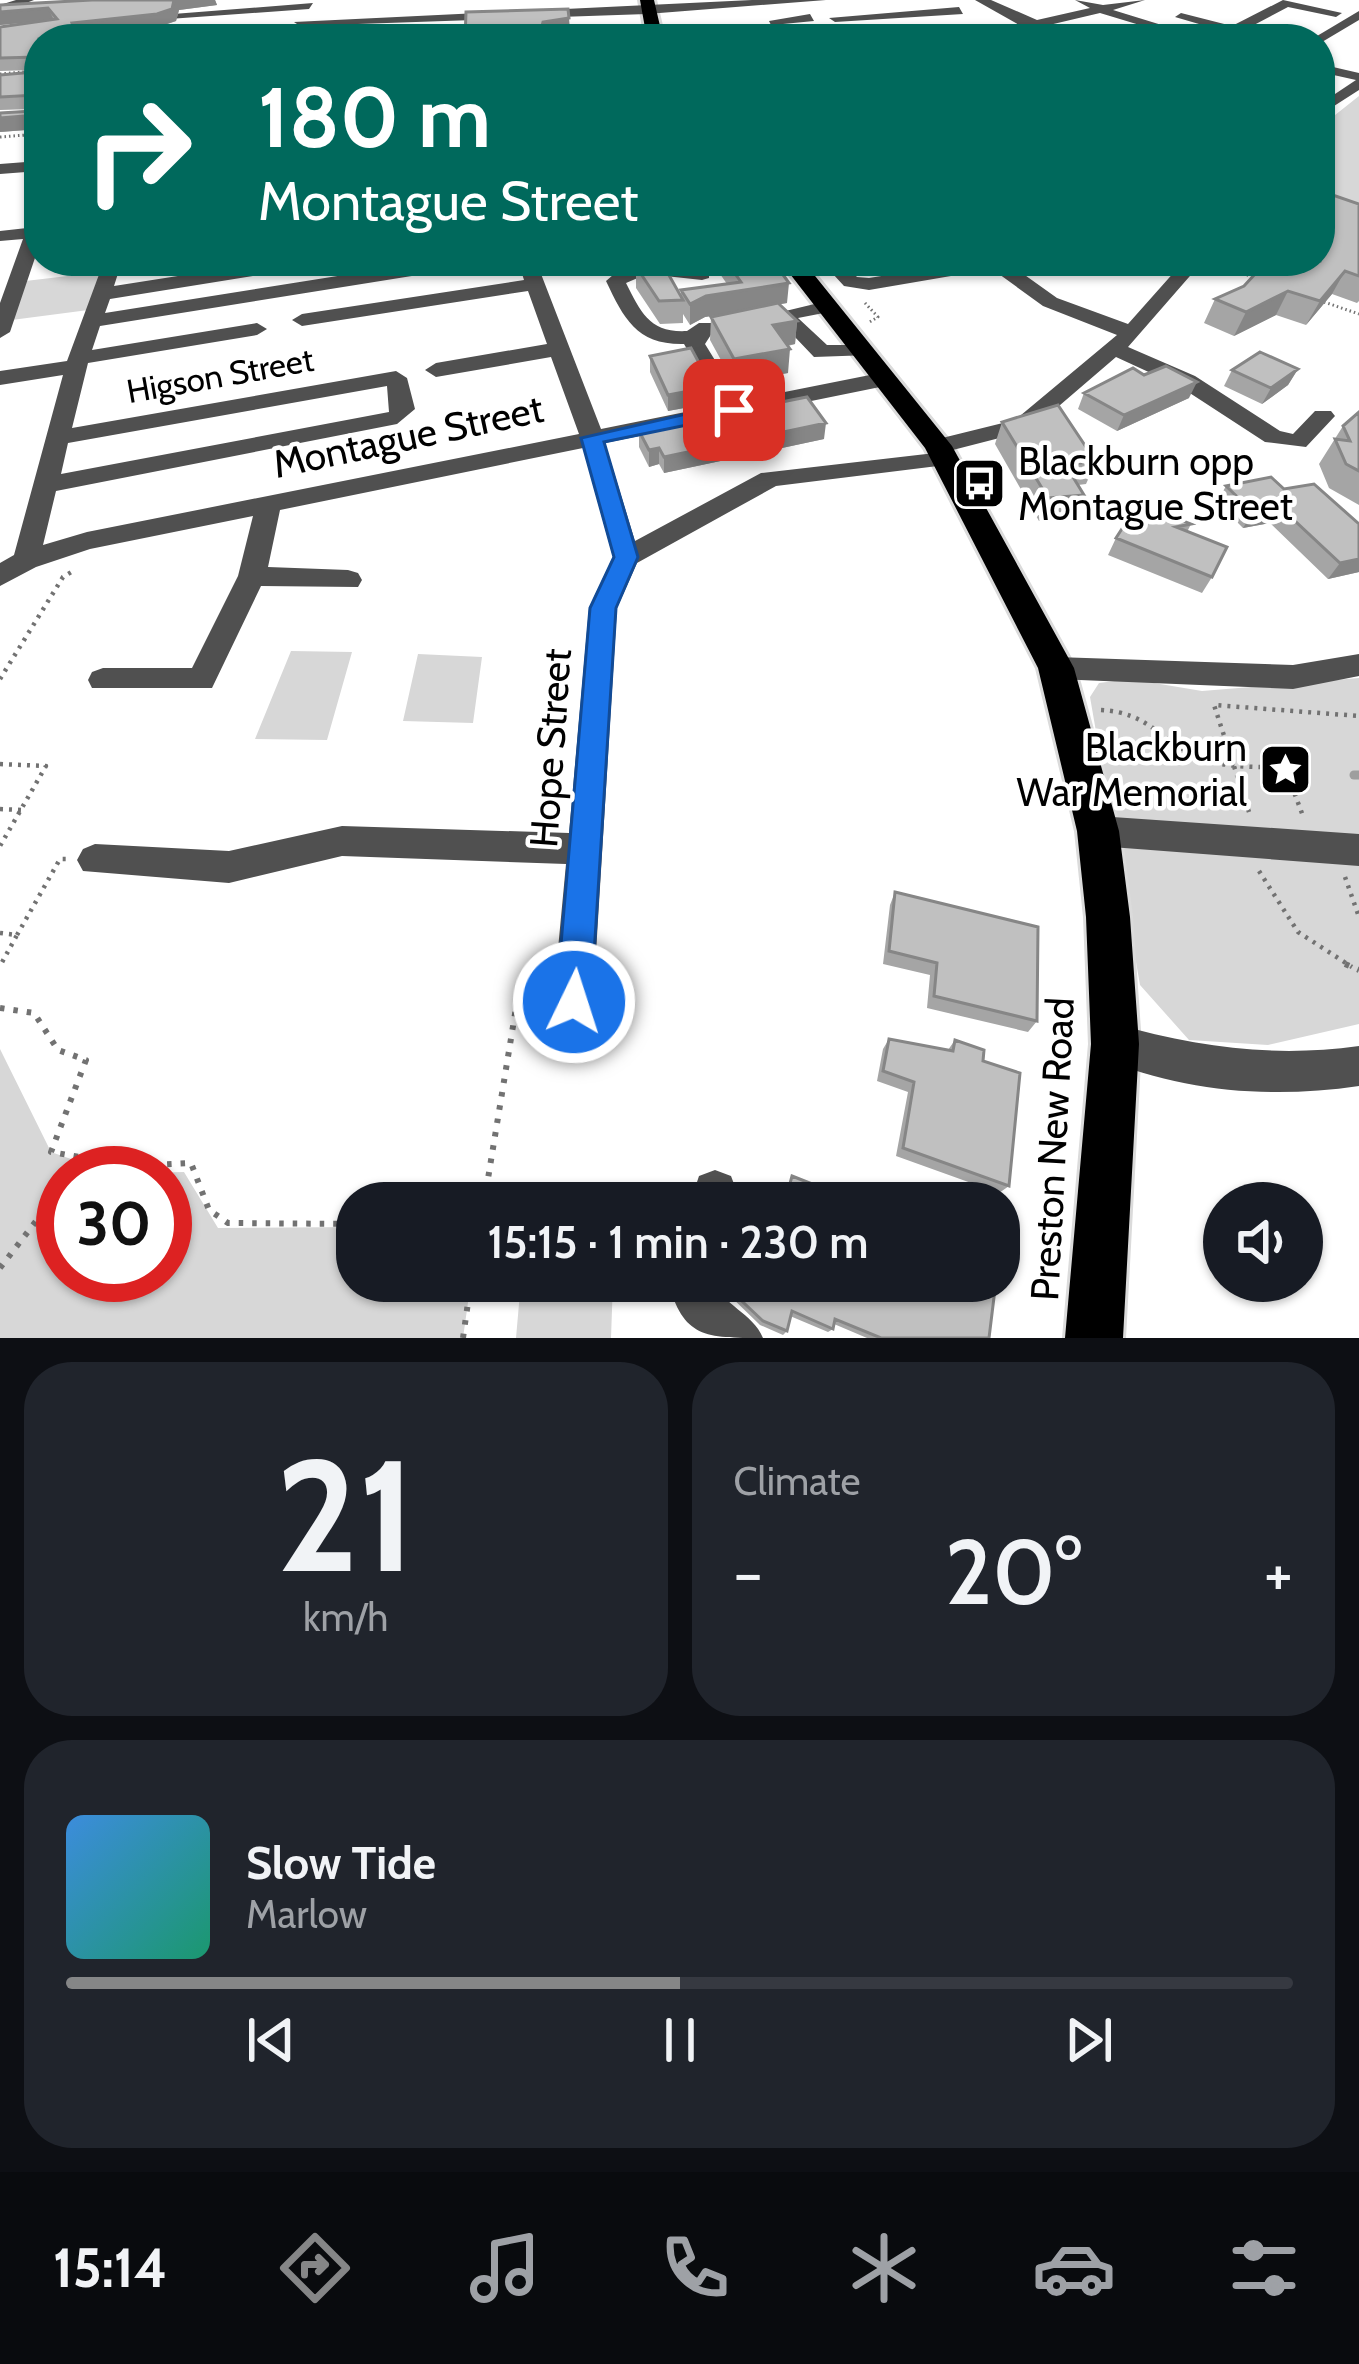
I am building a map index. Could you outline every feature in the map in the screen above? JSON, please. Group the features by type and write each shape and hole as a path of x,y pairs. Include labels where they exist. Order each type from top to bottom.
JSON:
{"highway":[{"name":"Preston New Road","path":"802,276 941,452 1056,668 1099,831 1115,1044 1094,1338"}],"street":[{"path":"122,5 216,0"},
{"path":"131,19 236,5 268,8 303,19 577,5 736,6 821,0 838,24"},
{"path":"944,0 976,24"},
{"path":"981,0 1030,24"},
{"path":"1081,0 1141,24"},
{"path":"1342,0 1359,4"},
{"path":"1246,24 1289,1 1336,13 1319,24"},
{"path":"0,9 32,4"},
{"path":"1036,24 1099,8 1200,5"},
{"path":"1146,6 1221,24"},
{"path":"260,23 268,8"},
{"path":"776,24 959,11"},
{"path":"303,19 458,13 556,24"},
{"path":"900,15 908,24"},
{"path":"1119,24 1130,21"},
{"path":"1335,99 1359,80"},
{"path":"2,323 24,262"},
{"path":"13,561 50,462 108,276"},
{"path":"102,294 214,276"},
{"path":"92,321 374,276"},
{"path":"531,276 592,438 626,557 770,479 941,452 1023,425 1122,341 1180,276"},
{"path":"621,276 616,281 640,329 660,340 694,338 722,323"},
{"path":"845,276 851,282 869,284 914,276"},
{"path":"1014,276 1273,437 1298,442 1323,416"},
{"path":"302,320 533,284"},
{"path":"755,318 827,307"},
{"path":"783,314 822,352 862,350"},
{"path":"0,378 257,329"},
{"path":"694,338 698,353 734,410"},
{"path":"436,370 558,349"},
{"name":"Higson Street","path":"396,378 404,409 397,417 50,462 396,378"},
{"name":"Montague Street","path":"0,576 13,561 87,541 885,379"},
{"path":"364,383 369,410"},
{"path":"50,462 111,453"},
{"path":"104,680 201,680 252,576 269,504"},
{"name":"Montague Street","path":"0,595 87,541"},
{"name":"Hope Street","path":"574,1002 603,608 626,557"},
{"path":"252,576 347,580"},
{"path":"1056,668 1293,677 1359,665"},
{"path":"1099,831 1337,850"},
{"path":"95,860 229,867 341,841 585,848"},
{"path":"1115,1044 1205,1070 1291,1078 1359,1066"},
{"path":"696,1302 739,1338"}],"path":[{"path":"1251,276 1275,284"},
{"path":"1317,299 1359,314"},
{"path":"0,680 64,575 115,555 129,532"},
{"path":"1359,716 1214,705 1268,892 1298,934 1326,957 1359,970"},
{"path":"1067,710 1131,710 1160,725 1197,758 1286,768 1337,850 1359,917"},
{"path":"0,764 46,766 0,847"},
{"path":"0,809 22,810"},
{"path":"0,966 60,859 95,860"},
{"path":"0,933 17,935"},
{"path":"487,1182 516,1008 574,1002"},
{"path":"0,1008 34,1013 58,1050 86,1060 54,1146"},
{"path":"192,1166 209,1210 228,1222 336,1225"},
{"path":"0,1268 36,1221"},
{"path":"463,1338 469,1302"}],"shaded area":[{"path":"1359,96 1359,209 1335,199 1335,115"},
{"path":"108,276 96,309 4,321 17,282"},
{"path":"291,651 352,652 327,740 255,739"},
{"path":"418,654 482,657 473,723 403,721"},
{"path":"1359,678 1359,1024 1268,1045 1189,1040 1140,985 1090,697 1099,683 1130,679 1202,691"},
{"path":"0,1049 48,1146 36,1146 36,1302 192,1302 192,1185 218,1228 336,1227 336,1302 468,1302 463,1338 0,1338"},
{"path":"519,1302 612,1302 611,1338 516,1338"}],"building":[{"path":"174,0 172,9 157,14 72,24 24,24 24,57 0,58 0,27 57,19 48,8 0,12 0,5"},
{"path":"568,9 569,18 542,24 466,24 466,12"},
{"path":"24,73 24,96 0,97 0,75"},
{"path":"24,112 24,116 0,118 0,113"},
{"path":"1335,196 1359,204 1359,276 1345,271 1320,301 1288,291 1246,312 1215,299 1244,286 1253,276 1335,276"},
{"path":"642,276 669,276 683,300 659,301"},
{"path":"737,276 784,276 789,283 706,296 690,304 681,290 741,282"},
{"path":"778,303 797,321 773,325 790,349 734,359 711,317"},
{"path":"691,348 704,372 691,374 700,389 668,395 650,356"},
{"path":"1260,352 1298,369 1271,388 1232,370"},
{"path":"1166,366 1197,382 1124,415 1084,393 1133,368 1144,375"},
{"path":"807,397 826,423 664,457 659,448 649,450 639,431 713,410 716,415"},
{"path":"1058,405 1096,462 1065,464 1084,495 1048,498 1002,422"},
{"path":"1359,412 1359,471 1346,464 1335,439 1350,441 1343,426"},
{"path":"1271,477 1284,489 1314,484 1359,524 1359,559 1340,563 1280,507 1253,512 1226,486"},
{"path":"1138,504 1191,524 1176,527 1227,547 1212,577 1116,538"},
{"path":"895,892 1038,927 1037,1021 934,996 937,963 889,951"},
{"path":"889,1039 953,1051 955,1040 984,1050 983,1061 1020,1073 1009,1182 903,1148 914,1082 883,1071"},
{"path":"743,1302 993,1302 989,1338 881,1338 835,1319 833,1329 792,1311 787,1331 763,1321"}],"waterway":[{"path":"1354,775 1359,775"}],"place":[{"name":"Blackburn opp Montague Street","path":"979,483"},
{"name":"Blackburn War Memorial","path":"1286,769"}],"route":[{"path":"574,1002 603,608 626,557 592,438 734,410"}]}
